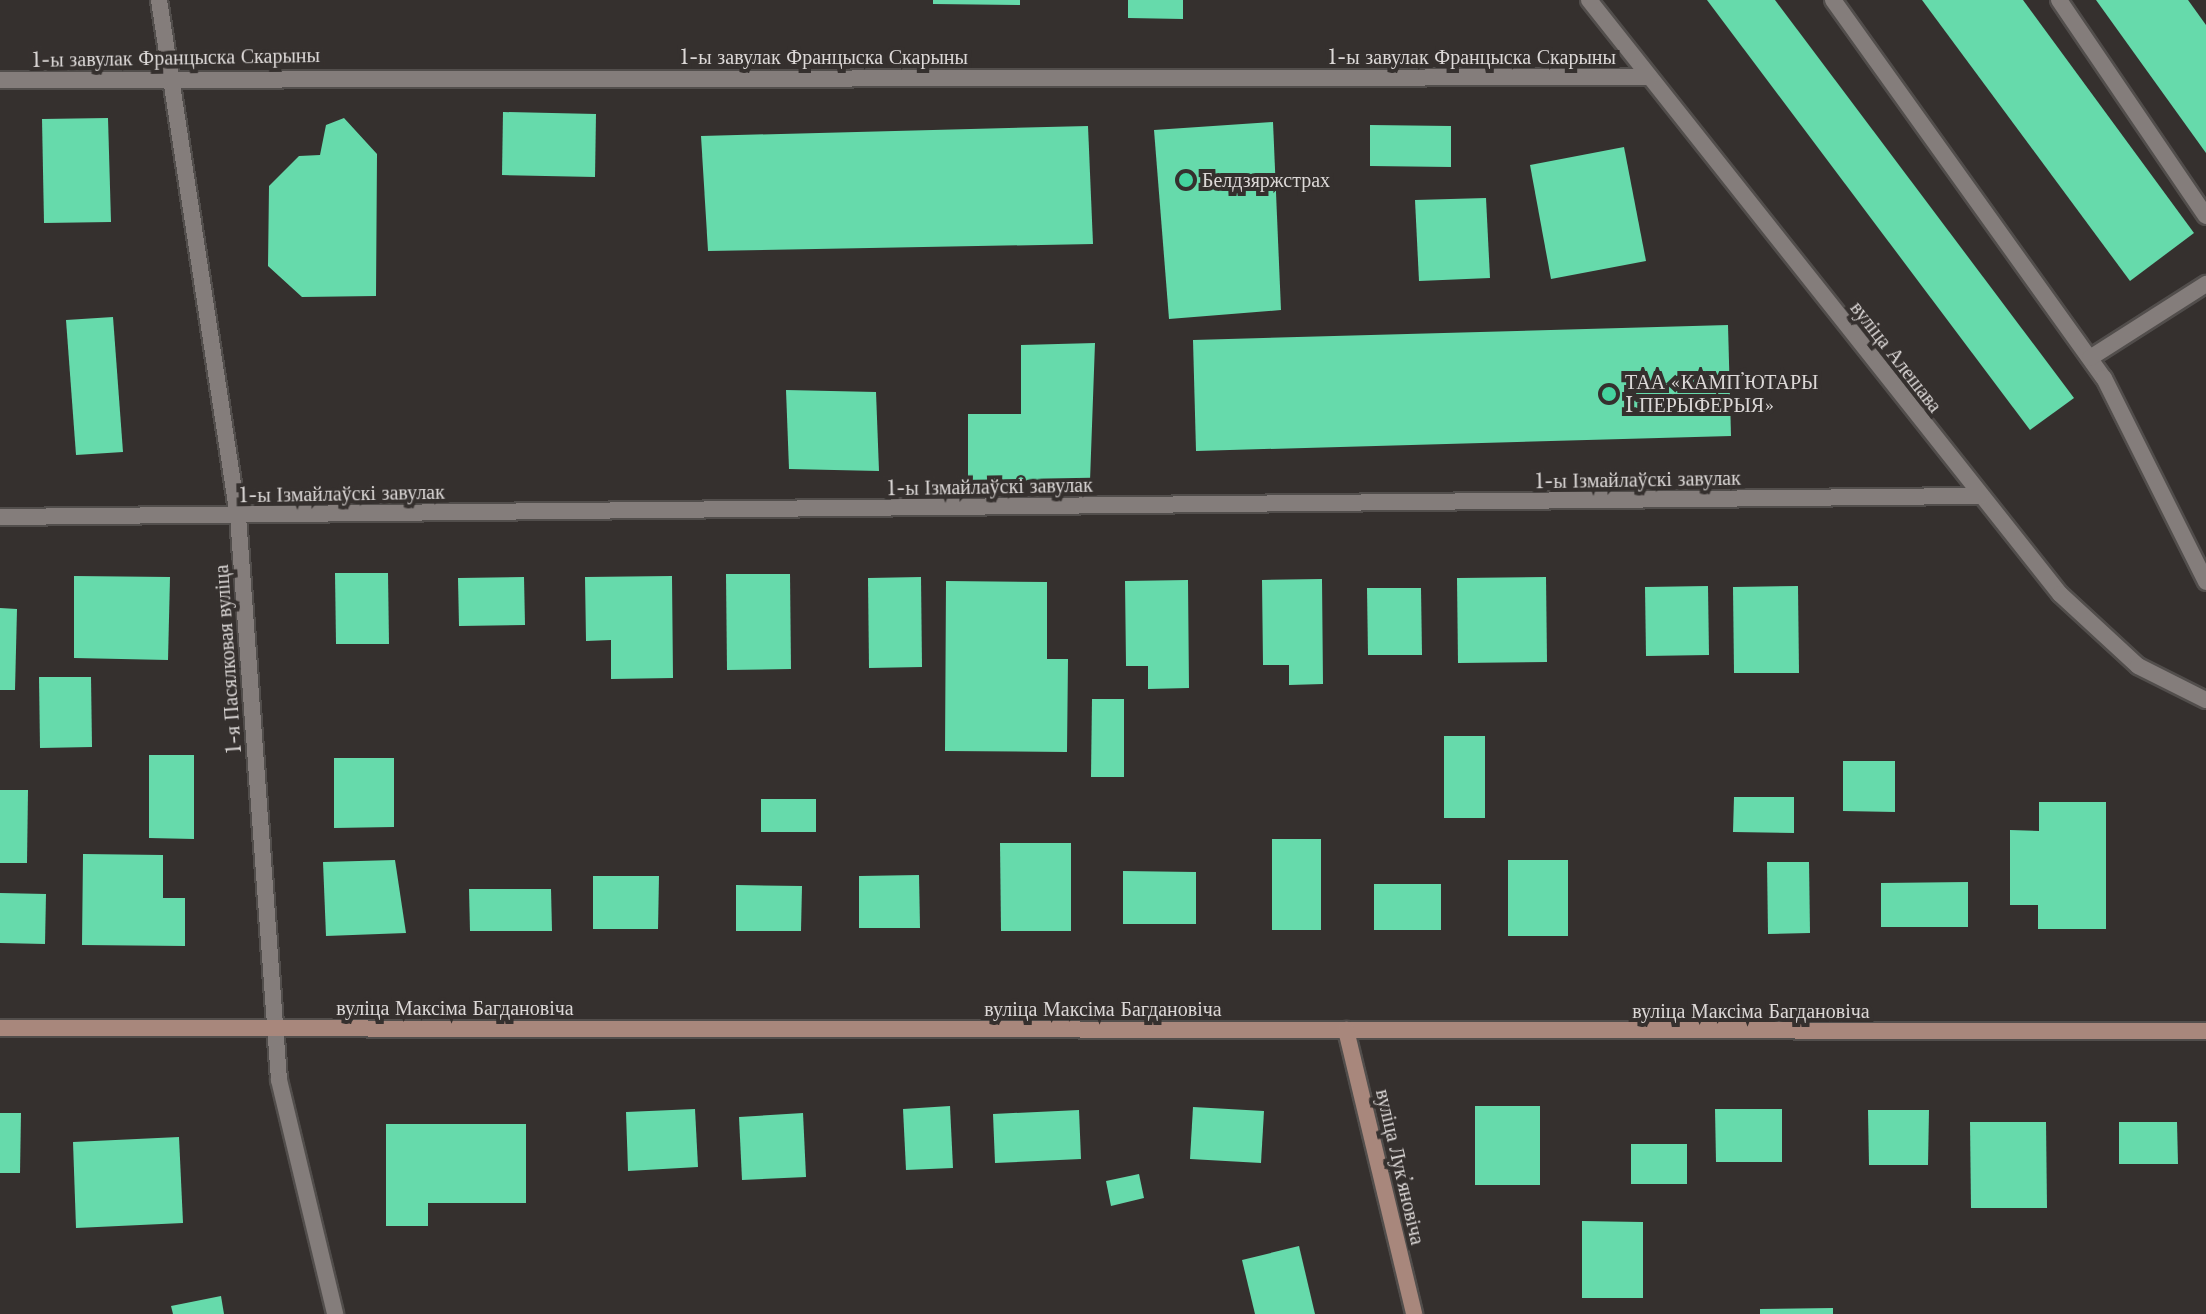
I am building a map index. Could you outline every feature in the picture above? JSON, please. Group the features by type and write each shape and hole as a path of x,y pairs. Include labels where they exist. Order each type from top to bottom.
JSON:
{"main road":[{"name":"вуліца Максіма Багдановіча","path":"0,1028 2206,1031"},
{"name":"вуліца Лукʼяновіча","path":"1346,1030 1414,1314"}],"street":[{"name":"1-я Пасялковая вуліца","path":"159,0 175,77 238,516 279,1080 335,1314"},
{"name":"вуліца Алешава","path":"1589,0 1981,496 2117,651 2206,700"},
{"path":"1833,0 2090,358 2206,582"},
{"path":"2059,0 2206,216"},
{"name":"1-ы завулак Францыска Скарыны","path":"0,80 175,77 1649,77"},
{"path":"2090,358 2206,284"},
{"name":"1-ы Ізмайлаўскі завулак","path":"0,517 1981,496"}],"building":[{"path":"933,0 1020,0 1020,5 933,4"},
{"path":"1128,0 1183,0 1183,19 1128,18"},
{"path":"1707,0 1775,0 2074,398 2030,430"},
{"path":"1922,0 2023,0 2194,233 2130,281"},
{"path":"2096,0 2188,0 2206,25 2206,153"},
{"path":"503,112 596,114 595,177 502,175"},
{"path":"108,118 111,222 44,223 42,119"},
{"path":"344,118 377,154 376,296 302,297 268,266 269,186 299,156 320,155 326,125"},
{"path":"1273,122 1281,310 1169,319 1154,130"},
{"path":"1370,125 1451,126 1451,167 1370,166"},
{"path":"1088,126 1093,244 708,251 701,136"},
{"path":"1624,147 1646,261 1551,279 1530,165"},
{"path":"1486,198 1490,278 1419,281 1415,200"},
{"path":"113,317 123,452 76,455 66,320"},
{"path":"1728,325 1731,436 1196,451 1193,340"},
{"path":"1095,343 1090,481 968,480 968,414 1021,414 1021,345"},
{"path":"786,390 876,392 879,471 789,469"},
{"path":"335,573 388,573 389,644 336,644"},
{"path":"726,574 790,574 791,669 727,670"},
{"path":"74,576 170,577 168,660 74,658"},
{"path":"672,576 673,678 611,679 611,640 586,641 585,577"},
{"path":"524,577 525,625 459,626 458,578"},
{"path":"921,577 922,667 869,668 868,578"},
{"path":"1546,577 1547,662 1458,663 1457,578"},
{"path":"1322,579 1323,684 1289,685 1289,665 1263,665 1262,580"},
{"path":"1188,580 1189,688 1148,689 1148,666 1126,666 1125,581"},
{"path":"946,581 1047,582 1047,659 1068,659 1067,752 945,751"},
{"path":"1708,586 1709,655 1646,656 1645,587"},
{"path":"1798,586 1799,673 1734,673 1733,587"},
{"path":"1367,588 1421,588 1422,655 1368,655"},
{"path":"0,608 17,609 15,690 0,690"},
{"path":"39,677 91,677 92,747 40,748"},
{"path":"1092,699 1124,699 1124,777 1091,777"},
{"path":"1444,736 1485,736 1485,818 1444,818"},
{"path":"149,755 194,755 194,839 149,838"},
{"path":"334,758 394,758 394,827 334,828"},
{"path":"1843,761 1895,761 1895,812 1843,811"},
{"path":"0,790 28,790 27,863 0,863"},
{"path":"1734,797 1794,797 1794,833 1733,832"},
{"path":"761,799 816,799 816,832 761,832"},
{"path":"2039,802 2106,802 2106,929 2038,929 2038,905 2010,905 2010,830 2039,831"},
{"path":"1272,839 1321,839 1321,930 1272,930"},
{"path":"1000,843 1071,843 1071,931 1001,931"},
{"path":"83,854 163,855 163,898 185,898 185,946 82,945"},
{"path":"395,860 406,933 326,936 323,862"},
{"path":"1508,860 1568,860 1568,936 1508,936"},
{"path":"1767,862 1809,862 1810,933 1768,934"},
{"path":"1123,871 1196,872 1196,924 1123,924"},
{"path":"919,875 920,928 859,928 859,876"},
{"path":"593,876 659,876 658,929 593,929"},
{"path":"1968,882 1968,927 1881,927 1881,883"},
{"path":"1374,884 1441,884 1441,930 1374,930"},
{"path":"736,885 802,886 801,931 736,931"},
{"path":"469,889 551,889 552,931 470,931"},
{"path":"0,893 46,894 45,944 0,943"},
{"path":"950,1106 953,1168 906,1170 903,1109"},
{"path":"1475,1106 1540,1106 1540,1185 1475,1185"},
{"path":"1193,1107 1264,1111 1261,1163 1190,1159"},
{"path":"695,1109 698,1167 628,1171 626,1112"},
{"path":"1715,1109 1782,1109 1782,1162 1716,1162"},
{"path":"1079,1110 1081,1159 995,1163 993,1114"},
{"path":"1868,1110 1929,1110 1928,1165 1869,1165"},
{"path":"0,1113 21,1113 20,1173 0,1173"},
{"path":"803,1113 806,1177 742,1180 739,1117"},
{"path":"1970,1122 2046,1122 2047,1208 1971,1208"},
{"path":"2119,1122 2177,1122 2178,1164 2119,1164"},
{"path":"386,1124 526,1124 526,1203 428,1203 428,1226 386,1226"},
{"path":"179,1137 183,1223 76,1228 73,1142"},
{"path":"1631,1144 1687,1144 1687,1184 1631,1184"},
{"path":"1139,1174 1144,1198 1111,1206 1106,1181"},
{"path":"1582,1221 1643,1222 1643,1298 1582,1298"},
{"path":"1299,1246 1315,1314 1255,1314 1242,1260"},
{"path":"221,1296 224,1314 173,1314 171,1306"},
{"path":"1833,1308 1833,1314 1760,1314 1760,1309"}],"place":[{"name":"Белдзяржстрах","path":"1186,180"},
{"name":"ТАА «КАМПʼЮТАРЫ I ПЕРЫФЕРЫЯ»","path":"1609,394"}]}
